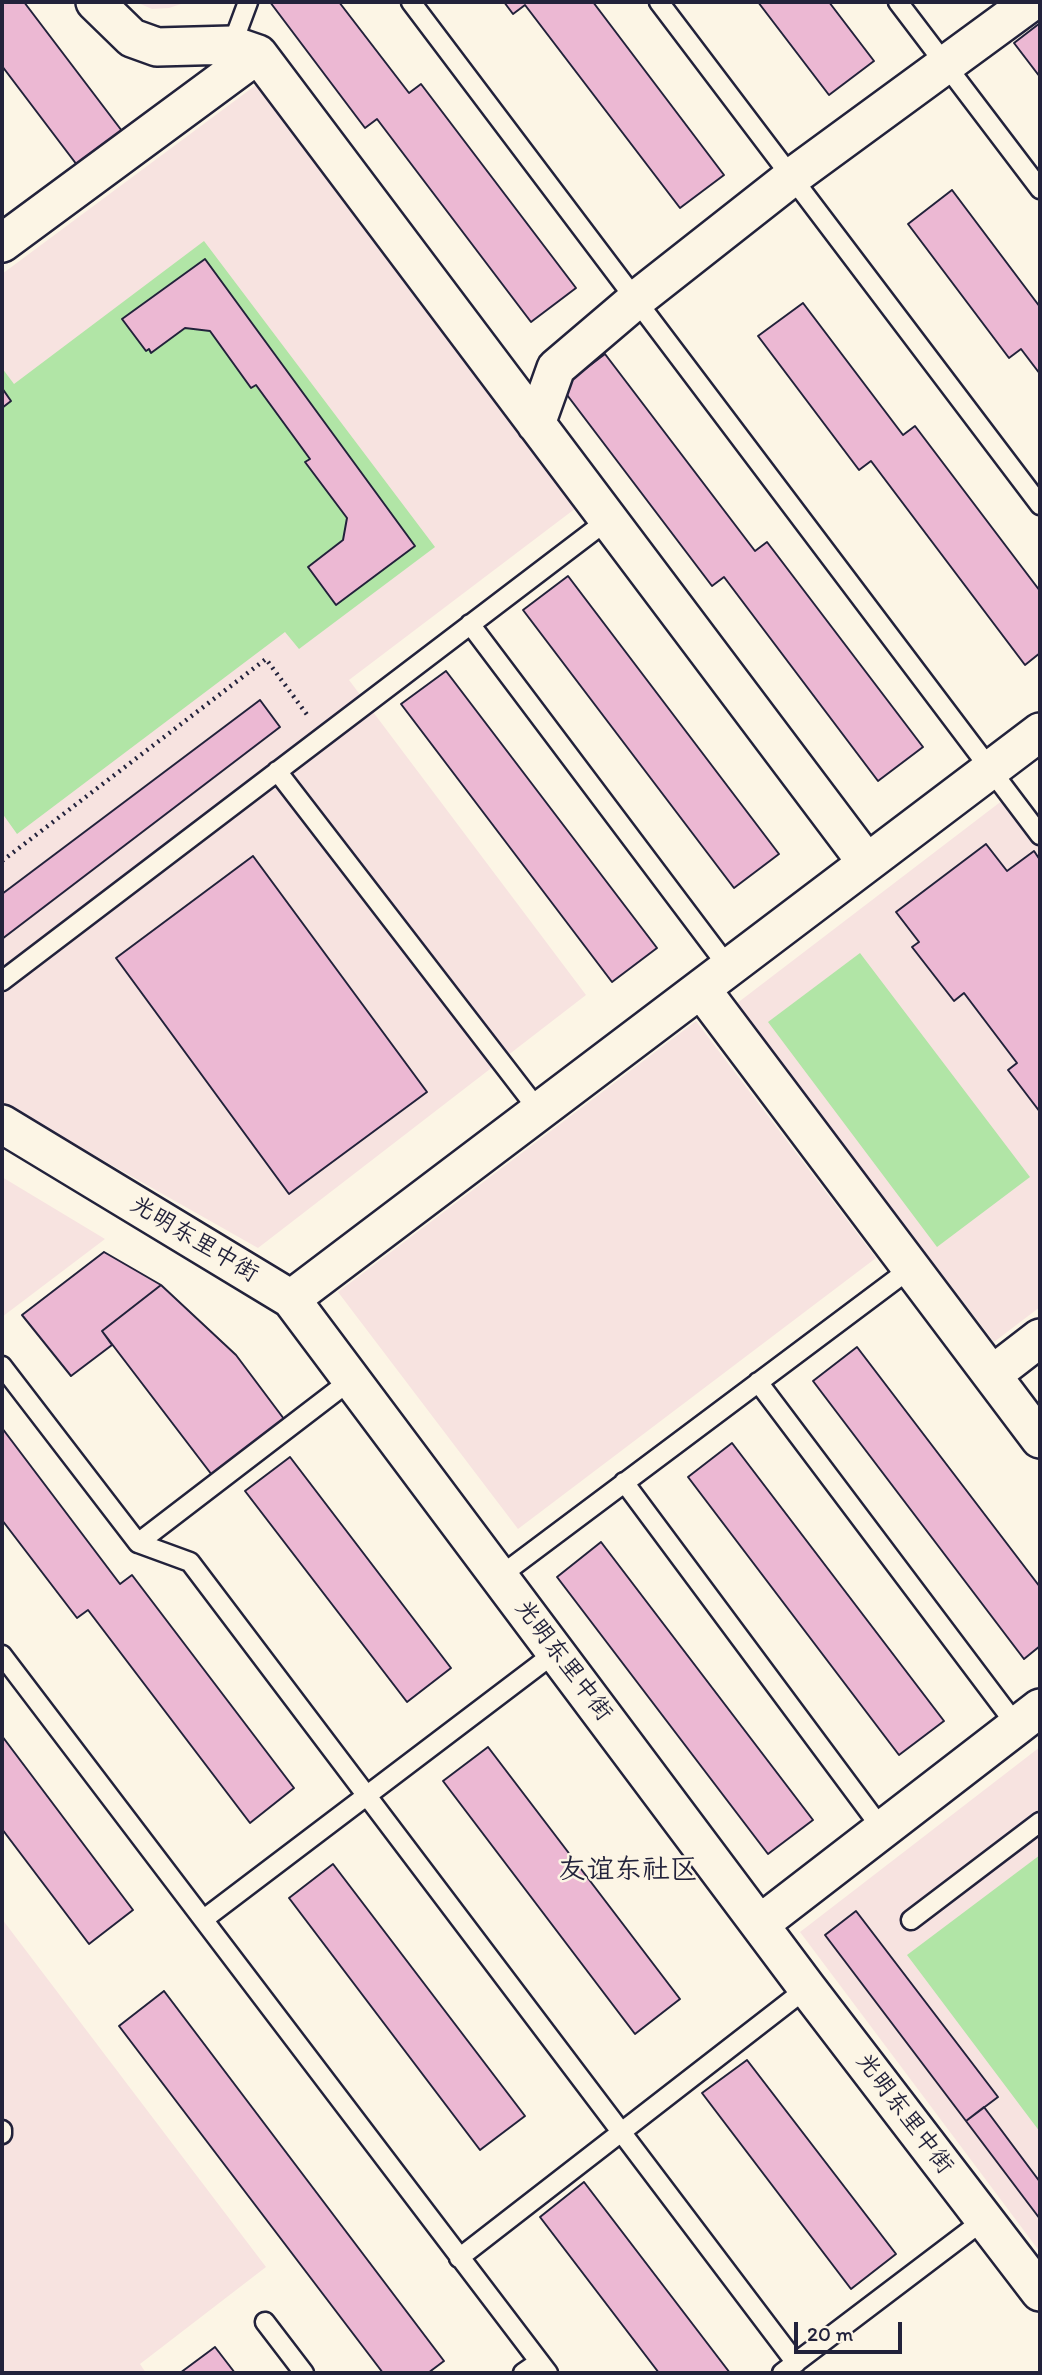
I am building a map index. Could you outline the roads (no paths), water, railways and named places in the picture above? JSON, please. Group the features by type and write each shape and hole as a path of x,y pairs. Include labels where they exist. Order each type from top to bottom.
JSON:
{"street":[{"path":"95,2 132,38 157,47 245,49"},
{"path":"536,424 556,368 637,299 792,177 1031,2"},
{"path":"5,232 245,49"},
{"path":"245,49 609,519 867,863"},
{"path":"291,1299 1040,732"},
{"path":"715,979 911,1268 1040,1439"},
{"name":"光明东里中街","path":"2,1124 291,1299 807,1988 1040,2292"},
{"path":"992,1375 1040,1338"},
{"path":"760,1924 1029,1717"}],"lane":[{"path":"245,49 248,2"},
{"path":"411,2 1040,835"},
{"path":"659,2 1040,505"},
{"path":"898,2 1040,190"},
{"path":"2,981 609,519"},
{"path":"470,624 715,979"},
{"path":"277,771 539,1111"},
{"path":"500,1576 911,1268"},
{"path":"2,1366 138,1543 190,1562 620,2132 789,2368 985,2219"},
{"path":"138,1543 352,1379"},
{"path":"758,1382 1029,1717"},
{"path":"624,1482 882,1829"},
{"path":"204,1919 556,1652"},
{"path":"2,1655 543,2367 523,2373"},
{"path":"911,1920 1040,1822"},
{"path":"459,2258 807,1988"},
{"path":"265,2322 304,2373"}],"district":[{"name":"友谊东社区","path":"628,1871"}]}
